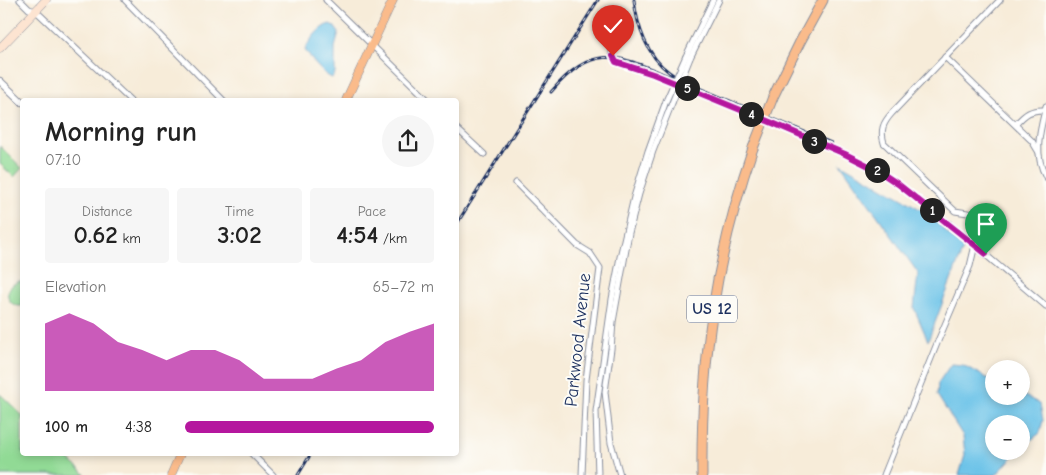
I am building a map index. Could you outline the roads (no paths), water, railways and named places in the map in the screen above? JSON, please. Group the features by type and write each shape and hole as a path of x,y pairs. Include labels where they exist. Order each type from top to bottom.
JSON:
{"highway":[{"name":"US 12","path":"702,475 703,390 711,312 728,229 753,148 773,96 823,0"}],"main road":[{"path":"0,48 46,0"},
{"path":"347,98 393,0"},
{"path":"171,475 179,456"}],"street":[{"path":"20,0 29,9 36,11 128,98"},
{"path":"125,0 221,98"},
{"path":"326,0 426,98"},
{"path":"598,475 596,411 612,299 634,198 648,151 713,0"},
{"path":"688,57 719,0"},
{"path":"987,226 974,214 955,211 884,143 882,136 884,122 1000,0"},
{"path":"610,43 616,62 653,74 775,124 877,170 898,184 975,245 1046,306"},
{"path":"945,57 1016,124 1032,141 1038,151"},
{"path":"0,81 20,100"},
{"path":"620,475 610,443 606,392 612,326 623,262 639,194 669,102"},
{"path":"1016,124 1028,112 1045,108 1037,144 1042,170 1046,177"},
{"path":"459,131 484,154"},
{"name":"Parkwood Avenue","path":"516,183 577,245 590,252 600,268 586,380 582,475"},
{"path":"884,475 970,266 975,245"},
{"path":"254,456 274,475"}],"water":[{"path":"330,24 339,33 335,47 335,73 332,78 321,70 305,50 315,34"},
{"path":"840,163 927,213 963,249 928,341 914,308 918,273"},
{"path":"951,364 963,365 985,377 985,405 1030,405 1030,399 1040,404 1043,420 1040,433 1030,441 1030,415 985,415 985,460 1010,460 996,475 959,475 965,455 963,436 937,395 938,383"}],"railway":[{"path":"459,220 598,0"},
{"path":"634,0 644,40 655,58 671,74 689,84 831,143"},
{"path":"551,92 580,65 594,59 621,59 671,77"},
{"path":"298,475 310,456"}]}
